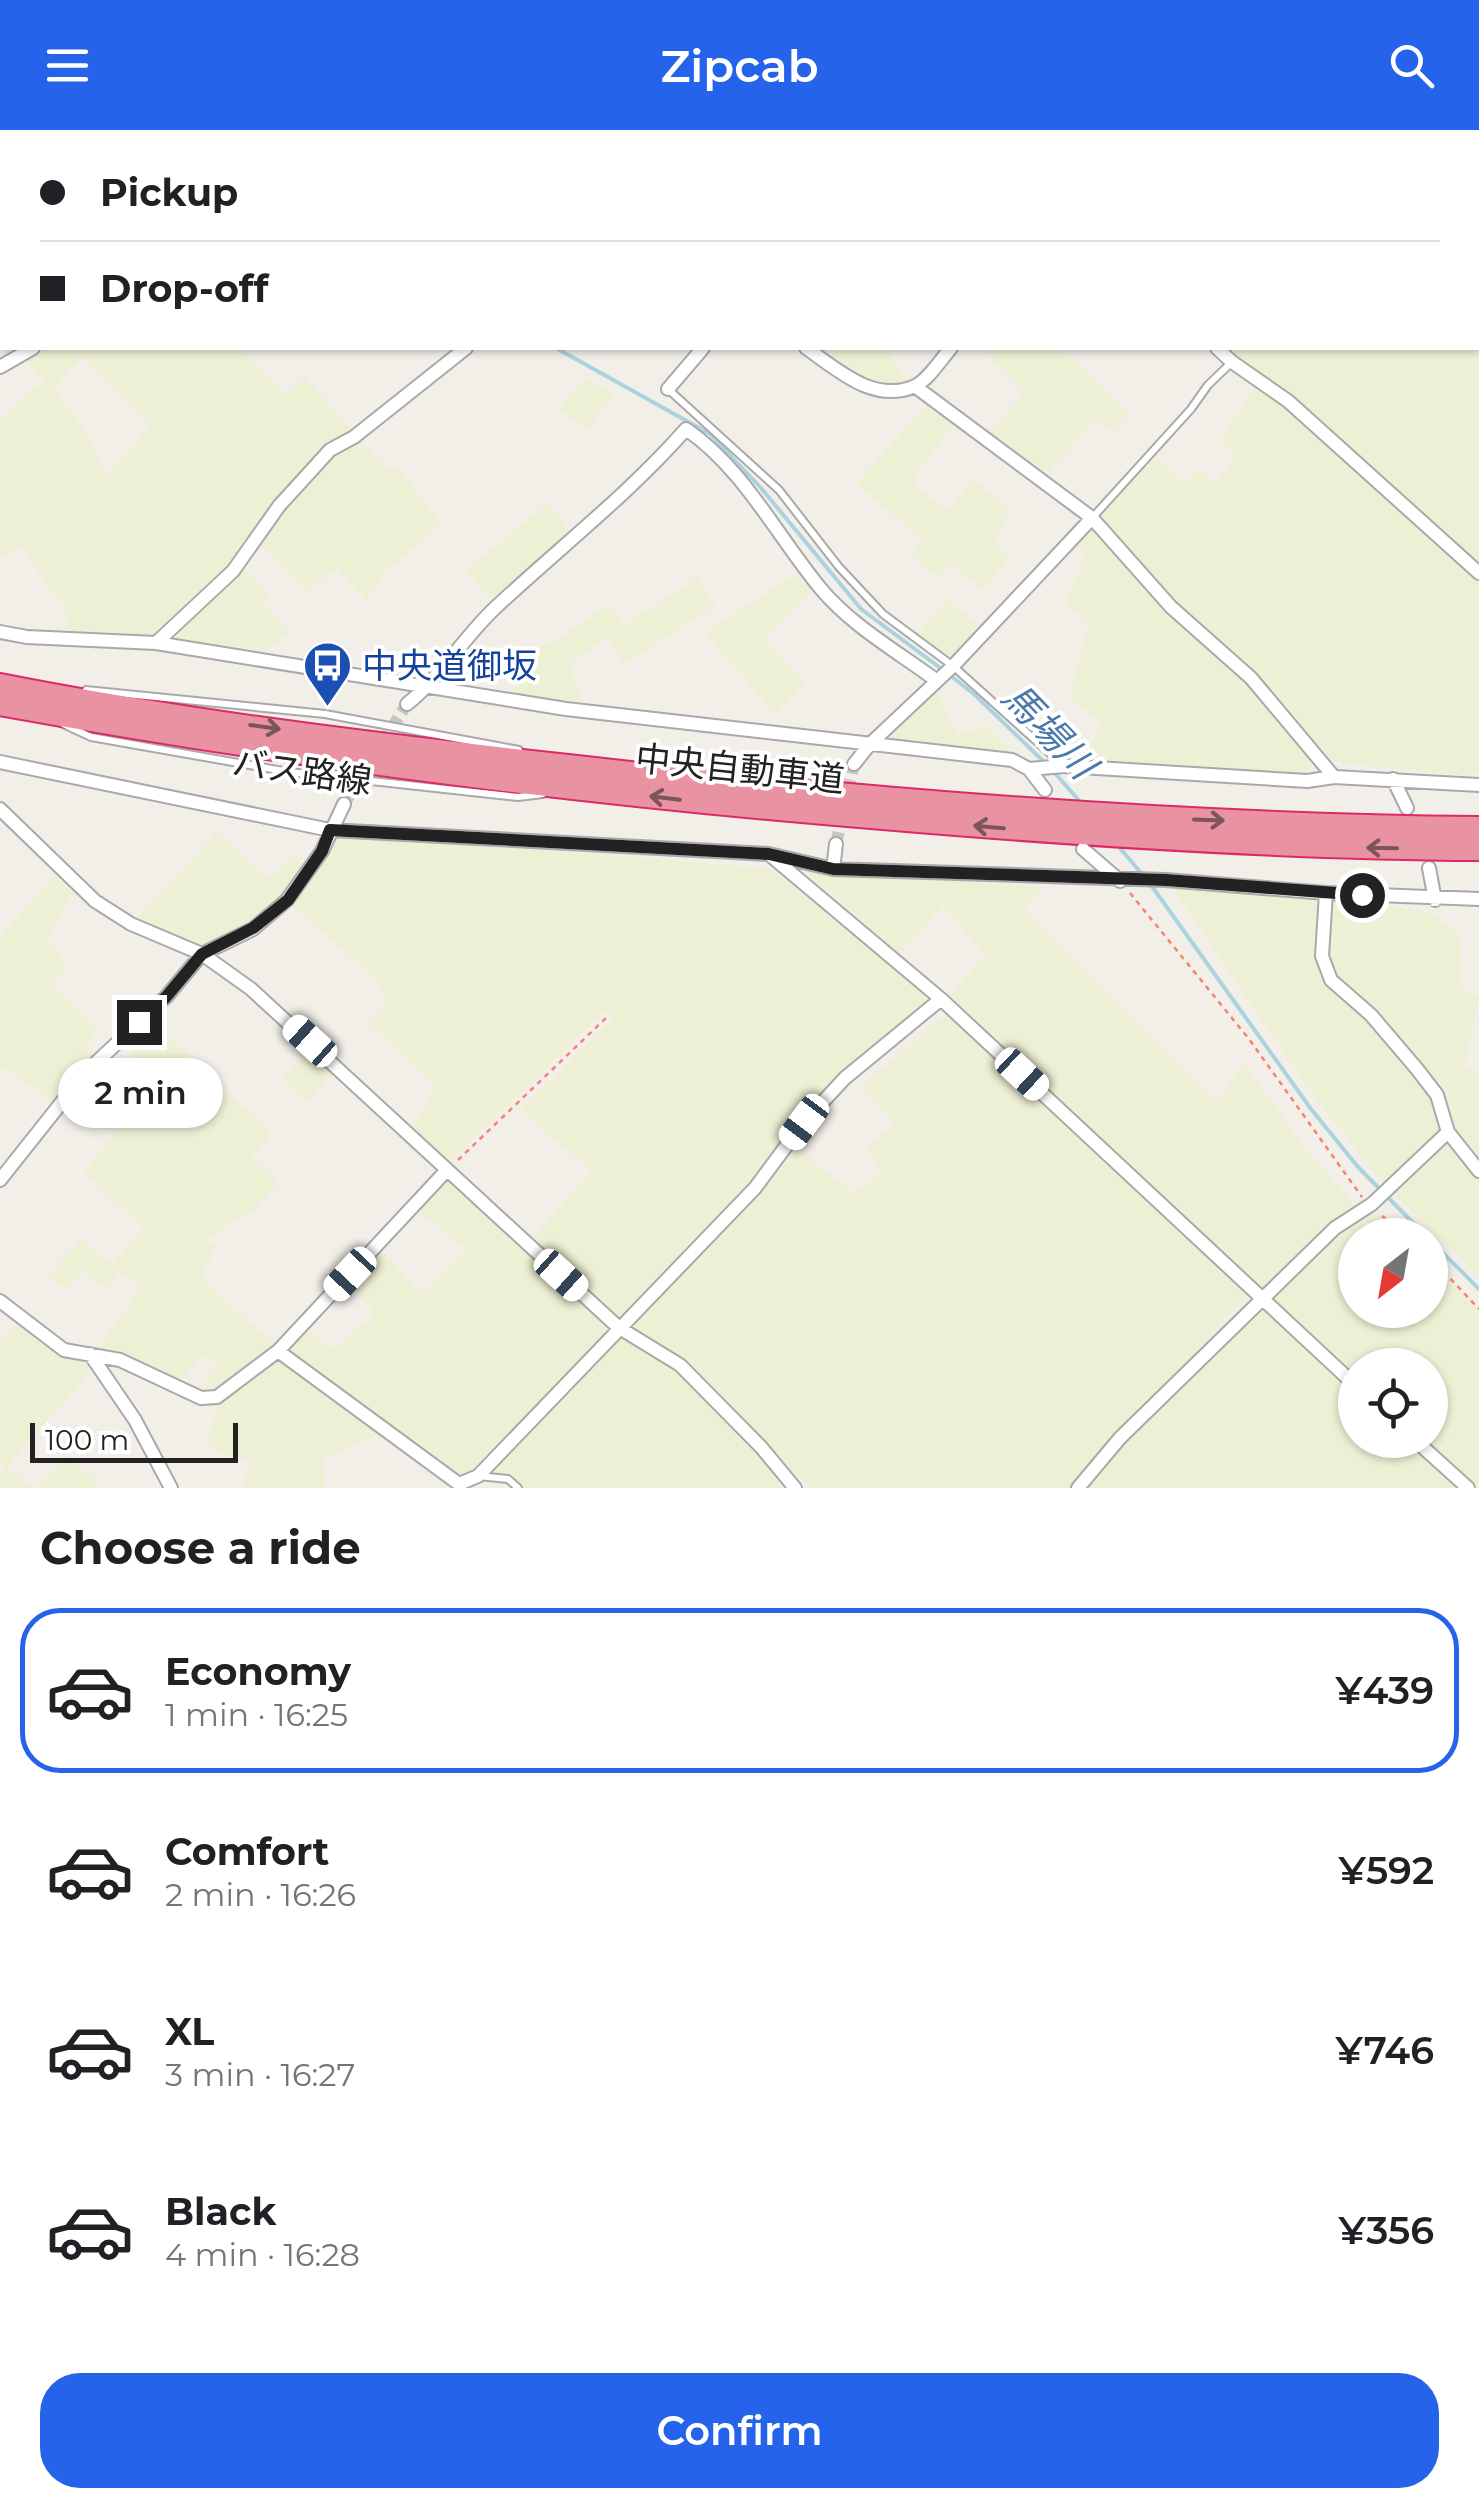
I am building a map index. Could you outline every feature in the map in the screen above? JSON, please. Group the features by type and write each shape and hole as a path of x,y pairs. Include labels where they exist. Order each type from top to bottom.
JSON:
{"highway":[{"name":"中央自動車道","path":"0,685 29,700 292,753 717,804 1084,842 1128,837 1479,849"},
{"name":"中央自動車道","path":"0,704 29,700 862,798 1112,816 1479,828"}],"street":[{"path":"0,367 30,350"},
{"path":"156,643 234,571 279,506 330,450 354,436 463,350"},
{"path":"668,389 701,350"},
{"path":"809,350 858,384 890,391 916,387 950,350"},
{"path":"1219,350 1288,401 1479,573"},
{"path":"916,387 1092,518 1172,608 1251,678 1334,777"},
{"path":"407,704 428,688 492,611 647,474 686,429 739,464 822,591 852,619 938,679"},
{"path":"854,764 1092,518"},
{"path":"0,632 27,637 156,643 700,727 1012,760 1035,769 1061,766 1307,781 1334,777 1478,784"},
{"path":"0,762 330,830 769,854 833,869 1158,880 1479,900"},
{"path":"1035,769 1045,790"},
{"path":"1393,780 1407,808"},
{"path":"0,1180 85,1073 166,997 202,954 253,928 288,900 322,851 344,804"},
{"path":"0,809 94,901 131,924 202,954 252,989 618,1327 680,1366 761,1446 789,1486"},
{"path":"1084,842 1120,880"},
{"path":"833,869 836,844"},
{"path":"769,854 942,999 1338,1370"},
{"path":"1429,868 1436,900"},
{"path":"1326,893 1322,956 1331,980 1371,1015 1417,1068 1437,1095 1448,1132 1479,1171"},
{"path":"278,1351 458,1486 478,1476 755,1188 804,1122 845,1078 942,999"},
{"path":"1078,1488 1120,1438 1335,1228 1371,1205 1448,1132"},
{"path":"0,1301 64,1350 120,1360 202,1398 217,1397 278,1351 446,1171"},
{"path":"90,1354 135,1420 170,1488"},
{"path":"1435,1458 1468,1488"}],"lane":[{"path":"1092,518 1232,362"},
{"path":"668,389 739,464 779,490 839,567 882,614 952,667 1061,766"},
{"path":"478,1476 508,1479 518,1488"}],"path":[{"path":"1120,880 1249,1039 1371,1205 1386,1218"},
{"path":"446,1171 607,1017"},
{"path":"1448,1276 1479,1310"}],"green space":[{"path":"38,350 242,350 287,394 305,377 352,429 324,446 274,502 230,565 154,636 69,630 63,602 45,585 24,546 0,558 0,420 44,380 24,358","holes":["81,358 151,425 106,476 86,432 53,388"]},
{"path":"824,350 892,350 890,352 906,380 888,385 864,378"},
{"path":"982,350 1063,350 1129,414 1110,432 1097,419 1046,473 990,432 1025,391"},
{"path":"1227,350 1479,350 1479,567 1292,396"},
{"path":"588,378 614,394 589,428 557,410"},
{"path":"1257,385 1294,410 1479,578 1479,770 1471,776 1335,763 1253,672 1177,602 1097,519 1157,456 1184,483 1199,470 1216,484 1237,454 1219,441"},
{"path":"929,403 956,424 915,473 919,476 913,484 946,511 973,479 1010,509 996,539 1009,559 983,589 951,564 938,578 911,555 923,541 856,483"},
{"path":"360,440 388,471 397,465 441,524 383,574 367,601 337,568 307,592 260,544 285,507 333,454"},
{"path":"548,503 571,532 493,602 466,570"},
{"path":"1093,528 1249,684 1309,759 1308,774 1079,761 1103,724 1070,698 1089,622 1065,604 1086,553 1077,544"},
{"path":"243,568 269,595 262,602 289,631 268,650 167,640"},
{"path":"797,573 810,592 764,639 805,683 775,715 705,632"},
{"path":"698,578 716,605 624,664 607,638 569,665 584,702 513,694 521,649 553,643 608,604 624,625"},
{"path":"947,599 983,629 955,660 917,634"},
{"path":"935,689 959,735 987,725 1014,753 882,739"},
{"path":"217,832 268,879 293,854 308,866 276,902 234,932 196,947 135,919"},
{"path":"336,837 771,869 931,999 849,1065 809,1106 751,1182 619,1317 532,1239 592,1171 520,1110 614,1018 606,1010 448,1162 413,1126 436,1086 370,1024 384,1010 381,984 291,904"},
{"path":"805,871 1043,887 1024,910 1216,1102 1243,1063 1311,1155 1357,1207 1345,1218 1338,1218 1338,1225 1262,1295 950,995 985,956 943,905 900,954"},
{"path":"55,876 74,893 48,938 68,969 52,986 98,1028 86,1044 96,1055 54,1101 0,1066 0,937"},
{"path":"1167,880 1326,893 1322,956 1331,980 1417,1069 1448,1132 1479,1171 1479,1276 1448,1246 1448,1218 1418,1218 1388,1189 1314,1097"},
{"path":"1335,900 1426,911 1459,932 1463,991 1479,996 1465,1065 1479,1073 1479,1164 1454,1127 1447,1092 1333,977 1329,957"},
{"path":"948,1013 1248,1294 1073,1488 810,1488 689,1363 628,1324 765,1188 798,1147 851,1193 881,1174 866,1148 894,1125 861,1087"},
{"path":"152,1020 272,1134 252,1158 279,1183 254,1210 207,1239 216,1247 201,1279 276,1346 216,1394 197,1392 218,1367 204,1355 178,1381 97,1350 140,1289 121,1272 105,1288 82,1272 66,1290 47,1276 81,1240 112,1264 144,1228 84,1172 158,1083 126,1046"},
{"path":"308,1050 333,1074 306,1103 282,1079"},
{"path":"447,1180 612,1329 474,1473 457,1478 287,1350 306,1330 334,1349 375,1314 358,1293 336,1294 380,1248 422,1296 465,1249 416,1210"},
{"path":"1369,1206 1384,1218 1350,1218"},
{"path":"1338,1226 1338,1328 1448,1328 1448,1276 1479,1309 1479,1488 1078,1488"},
{"path":"18,1321 86,1360 89,1374 7,1466 32,1488 0,1488 0,1473 6,1467 0,1461 0,1341"},
{"path":"619,1334 680,1374 758,1451 782,1481 775,1488 525,1488 510,1474 487,1470"},
{"path":"271,1361 284,1361 382,1434 322,1460 325,1488 241,1488 252,1461 229,1456 206,1443 220,1403"},
{"path":"67,1455 98,1483 94,1488 36,1488"}],"waterway":[{"name":"馬場川","path":"560,350 710,434 761,488 861,609 943,670"},
{"name":"馬場川","path":"951,676 1046,764"},
{"name":"馬場川","path":"1053,771 1083,805"},
{"name":"馬場川","path":"1119,847 1142,874"},
{"name":"馬場川","path":"1151,885 1311,1109 1358,1167 1408,1218"},
{"name":"馬場川","path":"1448,1258 1479,1289"}],"tunnel":[{"path":"344,804 407,704"},
{"path":"836,844 854,764"}],"place":[{"name":"中央道御坂","path":"327,708"}],"route":[{"path":"139,1022 202,954 253,928 288,900 322,851 330,830 769,854 833,869 1166,880 1362,895"}]}
